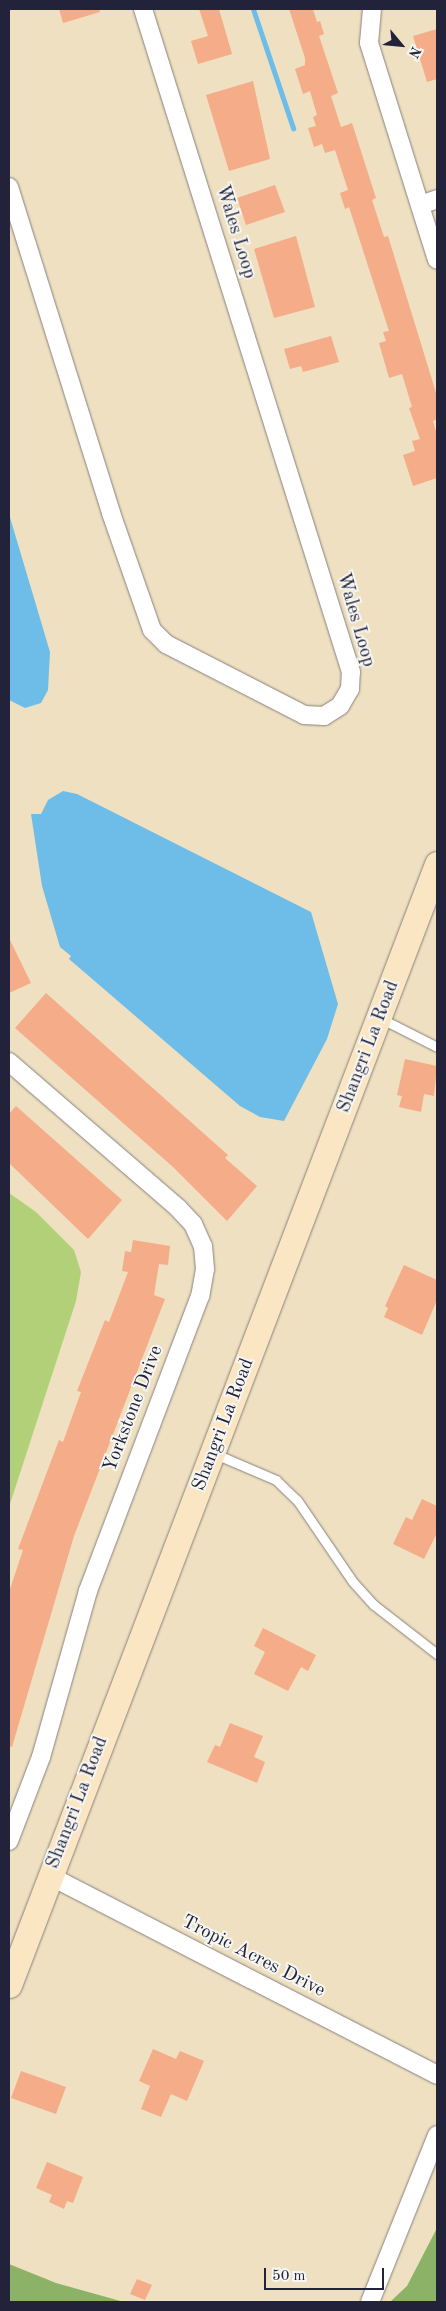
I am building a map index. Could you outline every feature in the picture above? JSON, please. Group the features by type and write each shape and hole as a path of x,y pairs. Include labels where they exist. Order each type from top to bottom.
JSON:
{"street":[{"name":"Wales Loop","path":"9,187 111,514 152,630 166,644 304,715 324,716 340,706 350,690 351,672 143,9"},
{"path":"372,9 369,43 437,260"},
{"path":"420,205 437,199"},
{"name":"Shangri La Road","path":"9,1985 380,1018 437,864"},
{"name":"Yorkstone Drive","path":"9,1062 178,1208 193,1224 203,1246 205,1269 200,1296 88,1591 41,1757 9,1841"},
{"name":"Tropic Acres Drive","path":"50,1876 437,2075"},
{"path":"370,2302 437,2135"}],"lane":[{"path":"380,1018 437,1047"},
{"path":"213,1453 276,1480 297,1500 348,1575 374,1606 437,1654"}],"green space":[{"path":"9,1193 36,1212 74,1250 81,1272 76,1301 9,1507"},
{"path":"437,2228 437,2302 390,2302 407,2286"},
{"path":"9,2264 56,2283 124,2302 9,2302"}],"water":[{"path":"9,514 50,652 48,690 41,703 25,708 9,700"},
{"path":"63,791 77,794 311,912 338,1004 327,1039 284,1121 260,1117 240,1106 69,959 71,956 60,947 42,886 31,814 41,814 48,800"}],"building":[{"path":"59,9 99,9 100,12 63,23"},
{"path":"199,9 219,9 232,54 198,64 191,41 208,36"},
{"path":"289,9 313,9 317,22 320,21 324,34 319,36 338,93 331,96 341,127 352,123 376,198 372,200 384,237 388,236 437,396 437,419 433,421 437,435 437,478 413,486 403,455 415,451 412,441 420,439 409,408 412,407 402,374 389,378 379,343 386,341 383,332 389,331 349,207 345,209 340,193 348,190 335,150 325,153 322,144 314,147 308,128 316,126 313,117 317,115 310,91 303,94 295,69 305,65 305,58"},
{"path":"437,29 437,79 427,82 413,36"},
{"path":"253,81 270,159 229,171 206,95"},
{"path":"275,185 285,212 246,225 237,198"},
{"path":"296,236 315,307 274,318 254,249"},
{"path":"331,336 339,362 303,372 301,366 290,369 284,349"},
{"path":"9,938 31,983 9,993"},
{"path":"46,993 228,1155 225,1158 257,1186 227,1221 173,1167 15,1028"},
{"path":"405,1059 437,1066 434,1096 424,1094 421,1112 399,1107 402,1096 397,1095"},
{"path":"16,1106 122,1200 88,1239 9,1163 9,1114"},
{"path":"133,1240 170,1246 168,1265 159,1264 154,1295 165,1299 74,1536 12,1747 9,1746 9,1592 23,1550 18,1549 59,1440 63,1442 81,1392 77,1391 105,1320 109,1322 128,1272 122,1271 125,1251 131,1252"},
{"path":"404,1265 437,1280 437,1300 422,1335 384,1317 388,1308 385,1306"},
{"path":"422,1499 437,1506 437,1533 424,1559 393,1544 406,1517 412,1520"},
{"path":"263,1628 316,1655 308,1671 301,1667 288,1691 254,1674 265,1652 254,1646"},
{"path":"230,1723 263,1736 254,1757 265,1762 257,1783 207,1762 215,1745 220,1747"},
{"path":"153,2049 176,2059 180,2051 204,2061 187,2101 171,2094 161,2117 141,2109 150,2086 139,2081"},
{"path":"21,2071 66,2087 56,2114 11,2098"},
{"path":"47,2162 83,2177 73,2203 67,2201 64,2209 49,2202 52,2195 36,2188"},
{"path":"137,2279 152,2285 145,2300 130,2294"}],"waterway":[{"path":"253,9 293,128"}]}
